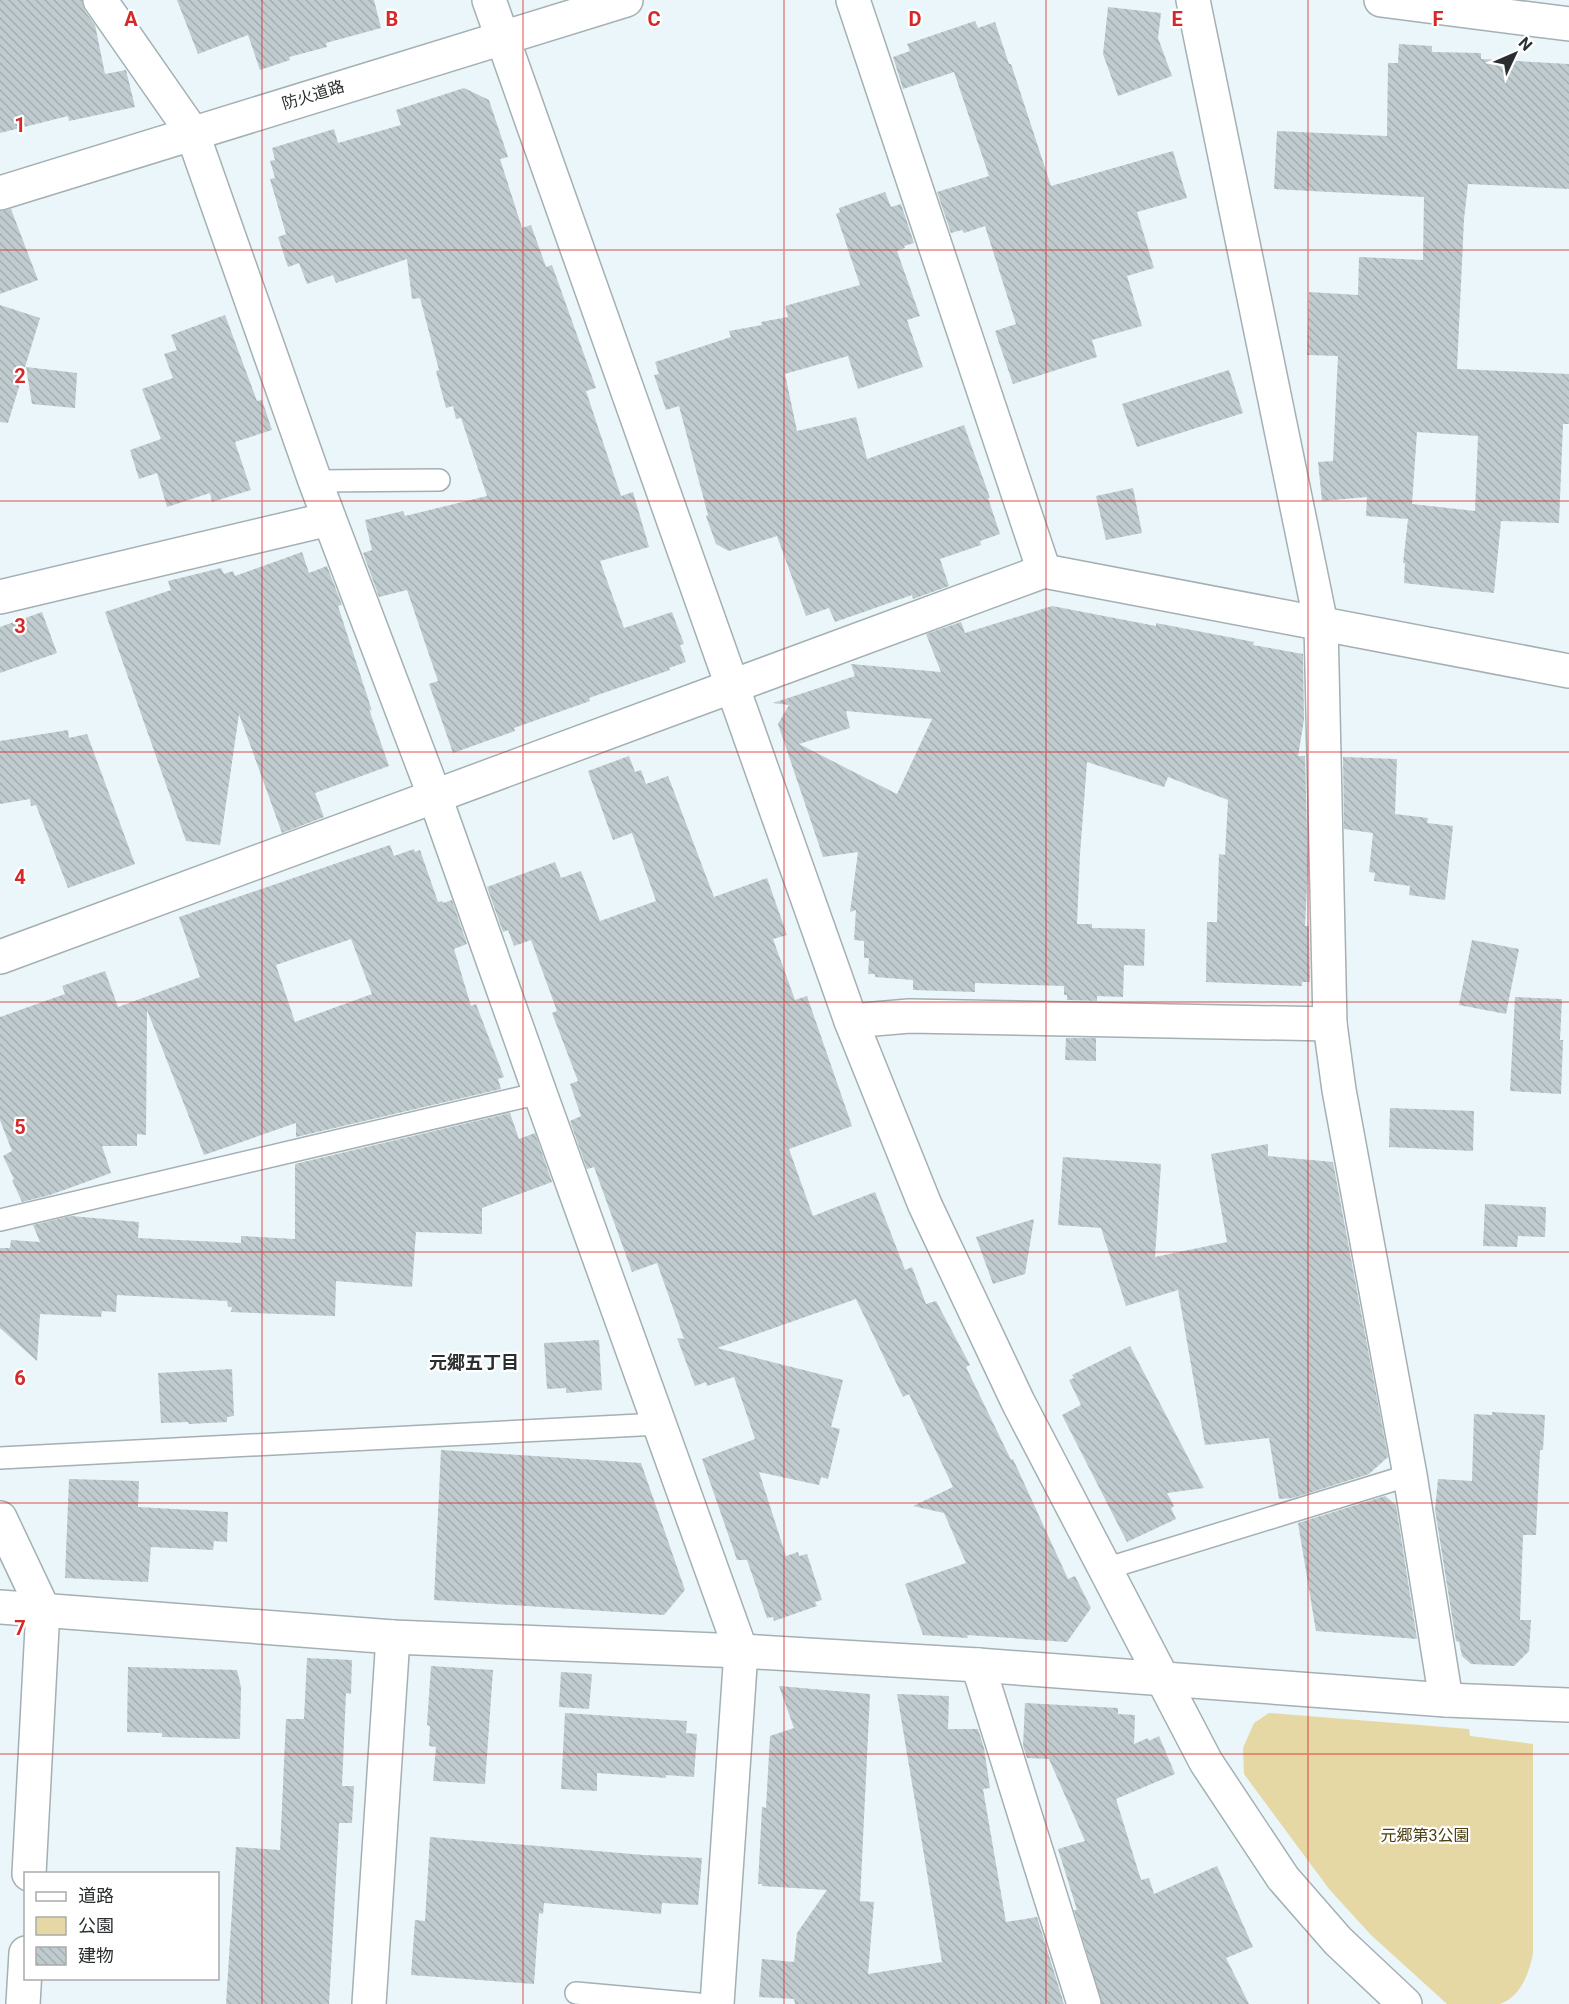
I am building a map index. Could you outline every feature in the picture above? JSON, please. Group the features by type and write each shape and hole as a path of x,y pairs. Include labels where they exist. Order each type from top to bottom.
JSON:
{"street":[{"path":"100,0 192,132 328,519 435,797 741,1651 717,2004"},
{"path":"489,0 851,1021 925,1205 1018,1402 1206,1762 1283,1878 1338,1941 1405,2004"},
{"name":"防火道路","path":"0,193 626,0"},
{"path":"853,0 1044,572"},
{"path":"1193,0 1321,624 1330,1024 1410,1475 1446,1700"},
{"path":"1381,0 1569,24"},
{"path":"0,597 328,519"},
{"path":"0,957 1044,572 1569,671"},
{"path":"851,1021 909,1016 1330,1024"},
{"path":"0,1518 43,1609 29,1872"},
{"path":"0,1607 393,1637 741,1651 978,1665 1446,1700 1569,1705"},
{"path":"369,2004 393,1637"},
{"path":"978,1665 1084,2004"},
{"path":"23,2004 24,1980"}],"lane":[{"path":"315,481 439,480"},
{"path":"0,1220 540,1093"},
{"path":"0,1458 659,1424"},
{"path":"1106,1569 1410,1475"},
{"path":"576,1993 698,2004"}],"green space":[{"name":"元郷第3公園","path":"1269,1713 1469,1729 1470,1736 1533,1744 1533,1953 1527,1975 1514,1996 1500,2004 1447,2004 1371,1935 1329,1889 1244,1774 1243,1748 1254,1723"}],"building":[{"path":"0,0 82,0 85,11 95,25 105,74 126,70 135,107 69,121 68,116 0,133"},
{"path":"177,0 374,0 381,28 326,43 327,47 289,57 290,60 260,70 248,35 198,54"},
{"path":"1108,7 1161,13 1158,38 1172,76 1118,96 1103,54"},
{"path":"975,21 978,28 995,22 1051,186 1173,151 1187,198 1137,212 1154,268 1127,276 1142,326 1092,340 1097,357 1013,384 995,331 1016,324 985,226 964,233 962,230 951,233 937,192 989,176 954,72 903,89 893,57 910,51 907,44"},
{"path":"1399,44 1432,46 1432,52 1481,53 1481,59 1569,64 1569,189 1468,184 1464,219 1457,369 1569,374 1569,424 1563,424 1559,523 1501,521 1494,593 1404,583 1405,563 1403,563 1408,519 1366,516 1367,497 1322,501 1318,462 1333,461 1338,356 1307,355 1309,292 1358,295 1359,257 1423,260 1424,197 1274,189 1277,131 1387,136 1388,63 1398,63","holes":["1417,432 1478,436 1475,511 1412,504"]},
{"path":"464,88 489,100 508,157 500,159 522,228 531,225 546,267 552,265 596,388 586,391 621,496 633,492 649,547 600,561 624,628 672,612 684,644 680,645 686,662 669,668 670,670 589,698 590,701 514,728 515,731 453,753 429,684 438,681 407,590 379,597 363,553 372,550 365,520 403,511 405,516 487,496 461,418 456,419 453,406 446,408 436,371 439,370 420,298 412,299 407,259 336,283 333,275 307,284 299,263 288,267 278,237 286,234 270,179 275,178 270,161 275,160 272,148 334,129 338,143 401,125 396,110"},
{"path":"885,192 891,207 901,204 914,243 897,251 920,316 907,320 923,367 858,389 848,356 785,374 797,431 856,417 867,459 964,425 1000,534 980,541 981,545 940,559 949,586 913,599 912,595 835,622 829,608 806,616 777,536 729,551 716,544 706,516 708,515 679,406 666,410 654,375 659,374 655,362 731,337 729,331 788,317 785,306 860,285 836,214 840,212 839,208"},
{"path":"11,209 38,280 0,294 0,211"},
{"path":"0,305 40,318 8,423 0,422"},
{"path":"225,315 257,401 262,400 272,430 235,442 251,490 212,502 210,493 167,507 157,473 139,479 130,450 161,439 142,389 173,378 164,354 177,350 171,335"},
{"path":"26,367 77,373 75,408 32,404"},
{"path":"1229,370 1243,413 1137,447 1122,404"},
{"path":"1133,488 1142,533 1106,540 1096,496"},
{"path":"302,552 309,573 327,566 342,605 338,606 389,766 315,793 324,817 282,833 239,714 220,845 186,841 105,612 171,590 168,581 221,568 224,574 233,571 235,576"},
{"path":"1052,606 1156,626 1156,623 1303,654 1304,720 1298,756 1305,756 1308,867 1305,926 1309,926 1310,982 1302,982 1302,986 1206,982 1207,922 1217,922 1219,854 1225,855 1228,800 1168,777 1164,787 1087,762 1077,924 1092,924 1092,928 1145,929 1144,966 1124,965 1123,997 1097,996 1097,1001 1067,1000 1067,995 1064,995 1064,986 975,983 975,992 913,990 913,980 875,977 875,974 868,974 869,958 864,958 864,941 854,940 856,910 850,912 858,852 823,857 778,724 789,705 773,703 855,676 851,664 941,672 926,634 961,622 965,633","holes":["846,711 932,719 897,794 799,744 850,728"]},
{"path":"42,612 57,653 0,673 0,627"},
{"path":"68,730 69,738 87,734 135,864 68,888 36,805 31,806 30,799 0,804 0,741"},
{"path":"629,756 635,772 641,770 646,784 668,776 714,897 767,878 787,935 773,939 795,1000 807,996 852,1126 789,1149 813,1216 875,1192 905,1270 912,1267 926,1304 936,1301 970,1365 966,1367 1011,1460 1013,1459 1068,1579 1075,1576 1091,1608 1067,1642 967,1635 968,1638 923,1635 905,1584 966,1563 944,1513 913,1506 953,1487 909,1394 903,1397 856,1299 717,1348 843,1380 831,1427 840,1429 828,1479 821,1477 819,1485 759,1472 786,1556 798,1552 799,1556 807,1554 822,1600 815,1602 817,1606 774,1621 773,1617 767,1618 747,1560 737,1560 702,1459 755,1439 734,1377 707,1386 706,1382 695,1386 677,1338 684,1339 657,1263 632,1272 594,1167 587,1169 570,1121 581,1116 570,1084 578,1081 552,1013 557,1011 531,940 514,946 508,930 503,932 487,887 555,862 561,878 581,871 600,921 656,901 632,833 613,840 588,771"},
{"path":"1343,757 1397,759 1395,814 1428,818 1427,823 1453,826 1445,900 1409,895 1410,886 1374,881 1375,873 1369,872 1373,833 1344,829"},
{"path":"390,845 394,856 414,849 415,852 420,850 438,902 452,900 467,944 454,949 471,1006 476,1004 504,1077 498,1079 501,1089 296,1137 296,1123 204,1155 147,1010 146,1135 137,1134 137,1146 102,1146 111,1173 50,1195 22,1202 3,1156 12,1151 0,1120 0,1017 65,994 62,986 105,971 118,1007 200,977 179,917","holes":["351,939 372,994 295,1022 276,965"]},
{"path":"1472,940 1519,949 1506,1014 1459,1005"},
{"path":"1515,997 1562,999 1561,1094 1510,1091"},
{"path":"1066,1038 1096,1038 1096,1061 1065,1060"},
{"path":"1390,1108 1474,1111 1473,1151 1389,1147"},
{"path":"510,1113 519,1139 535,1133 552,1182 482,1208 482,1234 416,1232 412,1287 336,1281 335,1316 231,1312 232,1307 228,1307 227,1301 117,1295 116,1312 102,1311 101,1317 40,1314 37,1361 0,1328 0,1248 10,1248 11,1240 40,1242 33,1225 71,1216 139,1222 138,1238 241,1243 241,1236 295,1239 295,1164"},
{"path":"1268,1144 1268,1156 1333,1162 1388,1457 1369,1474 1293,1498 1279,1499 1269,1438 1205,1445 1178,1290 1126,1306 1101,1228 1058,1225 1063,1157 1161,1164 1155,1257 1227,1242 1211,1154"},
{"path":"1485,1204 1546,1207 1545,1237 1518,1236 1517,1247 1483,1246"},
{"path":"1034,1219 1025,1274 993,1284 976,1237"},
{"path":"599,1340 602,1390 566,1393 566,1388 547,1389 544,1343"},
{"path":"1130,1346 1204,1488 1167,1493 1174,1506 1171,1508 1176,1519 1127,1542 1062,1415 1081,1405 1069,1380 1074,1378 1072,1375"},
{"path":"232,1369 234,1416 227,1417 227,1422 161,1423 158,1373"},
{"path":"1492,1412 1545,1415 1543,1450 1540,1450 1536,1535 1523,1535 1520,1620 1531,1620 1529,1651 1514,1666 1471,1664 1462,1656 1459,1642 1456,1641 1435,1510 1438,1479 1472,1481 1474,1414 1492,1415"},
{"path":"441,1450 641,1463 685,1590 664,1615 434,1600"},
{"path":"69,1479 139,1481 138,1507 228,1512 227,1542 214,1541 213,1550 151,1547 148,1582 65,1578"},
{"path":"1385,1496 1396,1505 1417,1639 1316,1631 1298,1523"},
{"path":"307,1658 352,1660 351,1694 346,1693 342,1786 354,1786 352,1823 339,1823 329,2004 226,2004 236,1847 280,1850 286,1719 304,1719"},
{"path":"431,1666 493,1670 485,1784 433,1781 436,1747 429,1746 430,1726 427,1725"},
{"path":"128,1667 237,1670 241,1687 240,1739 162,1737 162,1733 127,1732"},
{"path":"561,1672 592,1674 589,1709 559,1707"},
{"path":"779,1686 870,1694 860,1901 874,1902 868,1974 942,1962 897,1694 949,1696 948,1729 978,1729 984,1748 990,1788 983,1789 1006,1922 1037,1917 1064,2004 795,2004 794,1999 759,1997 762,1959 794,1962 797,1933 827,1890 758,1884 762,1807 766,1808 770,1736 794,1728"},
{"path":"1025,1703 1118,1708 1118,1714 1135,1715 1134,1744 1159,1736 1175,1774 1116,1799 1141,1880 1149,1878 1154,1894 1217,1866 1253,1947 1226,1958 1249,2004 1102,2004 1058,1849 1085,1841 1049,1759 1027,1758 1023,1746"},
{"path":"565,1713 687,1721 686,1733 697,1734 694,1777 666,1775 666,1778 597,1773 597,1791 561,1789"},
{"path":"430,1837 702,1858 698,1905 662,1903 661,1914 544,1903 543,1914 539,1913 534,1984 411,1975 415,1920 425,1921"}],"district":[{"name":"元郷五丁目","path":"474,1362"}]}
